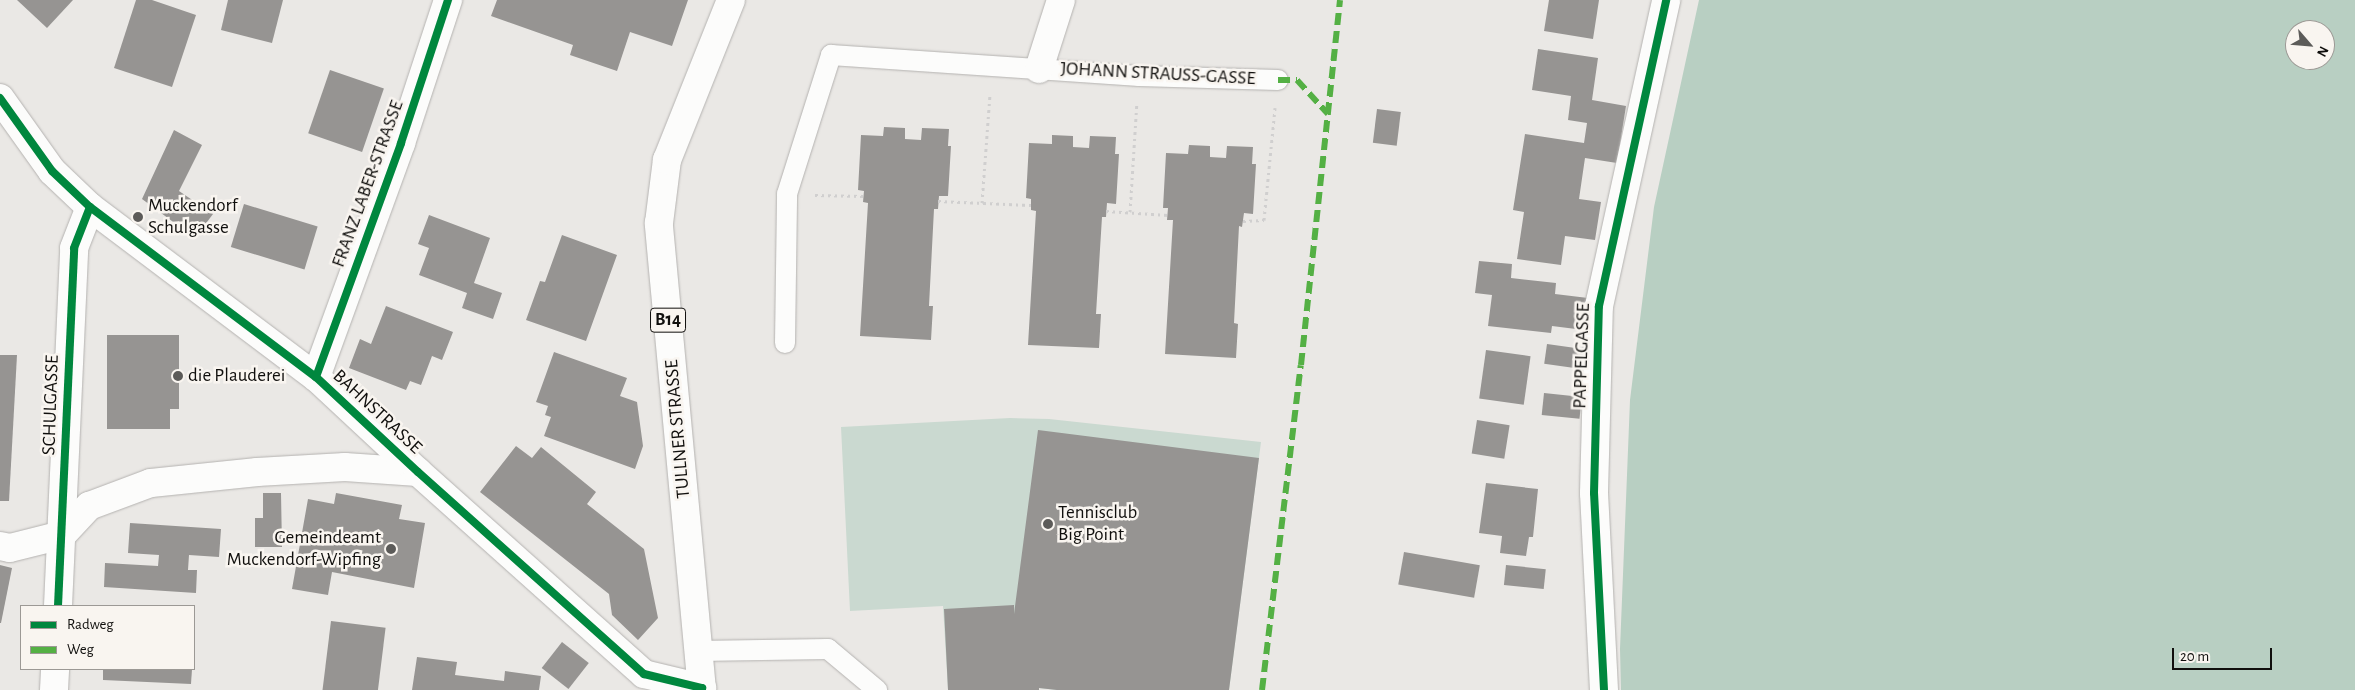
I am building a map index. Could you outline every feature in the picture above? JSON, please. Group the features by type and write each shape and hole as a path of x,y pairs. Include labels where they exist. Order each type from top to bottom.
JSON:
{"street":[{"name":"FRANZ LABER-STRASSE","path":"316,377 401,143 448,0"},
{"name":"TULLNER STRASSE","path":"702,689 659,223 667,160 731,0"},
{"name":"JOHANN STRAUSS-GASSE","path":"1039,69 1061,0"},
{"name":"PAPPELGASSE","path":"1604,690 1594,493 1599,306 1666,0"},
{"name":"BAHNSTRASSE","path":"0,98 52,171 90,207 316,377 418,472 644,674 702,689"},
{"name":"SCHULGASSE","path":"58,605 74,248 90,207"},
{"path":"0,546 10,548 62,535 89,506 150,482 257,472 345,467 418,472"},
{"path":"54,690 55,670"}],"lane":[{"name":"JOHANN STRAUSS-GASSE","path":"785,343 787,194 831,55 1139,76 1278,80"},
{"path":"697,651 828,649 878,690"}],"path":[{"path":"982,203 992,65"},
{"path":"1130,212 1139,76"},
{"path":"1243,220 1264,220 1278,80"},
{"path":"787,194 863,196"},
{"path":"938,201 1031,205"},
{"path":"1106,211 1168,215"}],"shaded area":[{"name":"Tennisclub Big Point","path":"1010,418 1049,419 1261,442 1229,690 1057,690 1039,688 1039,690 948,690 943,606 850,611 841,427"}],"green space":[{"path":"1699,0 2355,0 2355,690 1621,690 1620,649 1630,400 1654,207"}],"building":[{"path":"17,0 73,0 47,28"},
{"path":"136,0 152,0 196,15 172,87 114,68"},
{"path":"228,0 283,0 272,43 221,30"},
{"path":"497,0 688,0 672,46 630,32 617,71 570,55 573,45 491,16"},
{"path":"1549,0 1599,0 1593,39 1544,31"},
{"path":"1538,49 1598,58 1592,100 1626,106 1617,163 1585,158 1579,199 1601,202 1595,240 1565,236 1561,265 1517,259 1524,212 1513,210 1525,134 1584,143 1587,123 1568,120 1571,96 1532,90"},
{"path":"330,70 384,89 362,152 308,133"},
{"path":"1377,109 1401,112 1397,146 1373,143"},
{"path":"884,127 905,128 905,139 921,140 922,128 949,129 948,146 951,146 948,196 939,196 938,209 934,209 929,306 933,306 931,340 860,336 868,203 863,202 864,191 858,190 861,135 883,136"},
{"path":"174,130 202,145 179,191 213,214 195,238 142,199"},
{"path":"1052,135 1073,136 1073,147 1089,148 1090,136 1116,137 1115,154 1119,154 1116,204 1107,203 1106,217 1102,217 1096,314 1101,314 1099,348 1028,345 1036,211 1031,210 1031,199 1026,198 1029,143 1052,144"},
{"path":"1189,145 1210,146 1210,157 1226,158 1227,146 1253,147 1252,164 1256,164 1253,214 1244,213 1242,227 1239,226 1234,323 1238,324 1236,358 1165,354 1173,220 1167,220 1168,208 1163,208 1166,153 1188,154"},
{"path":"244,204 318,227 304,270 231,247"},
{"path":"429,215 490,238 474,283 502,293 493,319 462,308 467,293 419,275 429,248 418,244"},
{"path":"562,235 617,255 586,341 526,320 540,281 545,282"},
{"path":"1479,261 1512,264 1511,278 1556,283 1555,294 1588,298 1584,330 1552,326 1551,333 1488,326 1492,295 1475,293"},
{"path":"386,306 453,332 442,360 432,356 421,385 410,381 406,390 349,368 360,339 371,344"},
{"path":"107,335 179,335 179,409 170,409 170,429 107,429"},
{"path":"1547,344 1583,349 1580,369 1544,364"},
{"path":"1486,350 1531,356 1524,405 1479,399"},
{"path":"554,352 627,378 620,396 637,402 643,446 635,469 544,436 551,417 545,415 548,406 536,402"},
{"path":"0,355 17,355 9,501 0,501"},
{"path":"1544,393 1582,397 1579,419 1542,415"},
{"path":"1477,420 1510,425 1504,459 1472,454"},
{"name":"Tennisclub Big Point","path":"1038,430 1259,458 1229,690 1057,690 1039,688 1039,690 948,690 944,609 1014,605 1014,614"},
{"path":"516,446 532,458 541,447 596,492 587,504 644,549 658,618 638,640 612,615 609,594 480,492"},
{"path":"1486,483 1538,489 1533,537 1529,537 1526,556 1500,553 1502,536 1479,533"},
{"path":"263,493 281,493 282,547 255,547 255,518 263,518"},
{"path":"336,493 402,505 399,519 425,523 414,588 332,572 328,595 292,589 308,499 334,504"},
{"path":"130,523 221,529 219,557 189,555 188,570 197,570 196,593 104,587 105,563 158,566 159,555 128,553"},
{"path":"1404,552 1480,565 1474,598 1398,584"},
{"path":"0,565 12,568 1,623 0,623"},
{"path":"1506,565 1546,569 1544,589 1504,585"},
{"path":"331,621 386,628 378,690 323,690"},
{"path":"562,642 589,663 568,689 542,668"},
{"path":"417,657 457,662 455,675 504,681 505,671 541,676 539,690 412,690"},
{"path":"103,670 192,670 191,684 103,680"}],"marked path":[{"path":"1262,690 1301,365 1340,0"},
{"path":"1278,80 1297,80 1328,114"}],"cycle path":[{"path":"316,377 401,143 448,0"},
{"path":"1604,690 1594,493 1599,306 1666,0"},
{"path":"0,98 52,171 90,207 316,377 418,472 644,674 702,688 702,690"},
{"path":"58,605 74,248 90,207"}],"place":[{"name":"Muckendorf Schulgasse","path":"138,217"},
{"name":"die Plauderei","path":"178,376"},
{"name":"Tennisclub Big Point","path":"1048,524"},
{"name":"Gemeindeamt Muckendorf-Wipfing","path":"391,549"}]}
